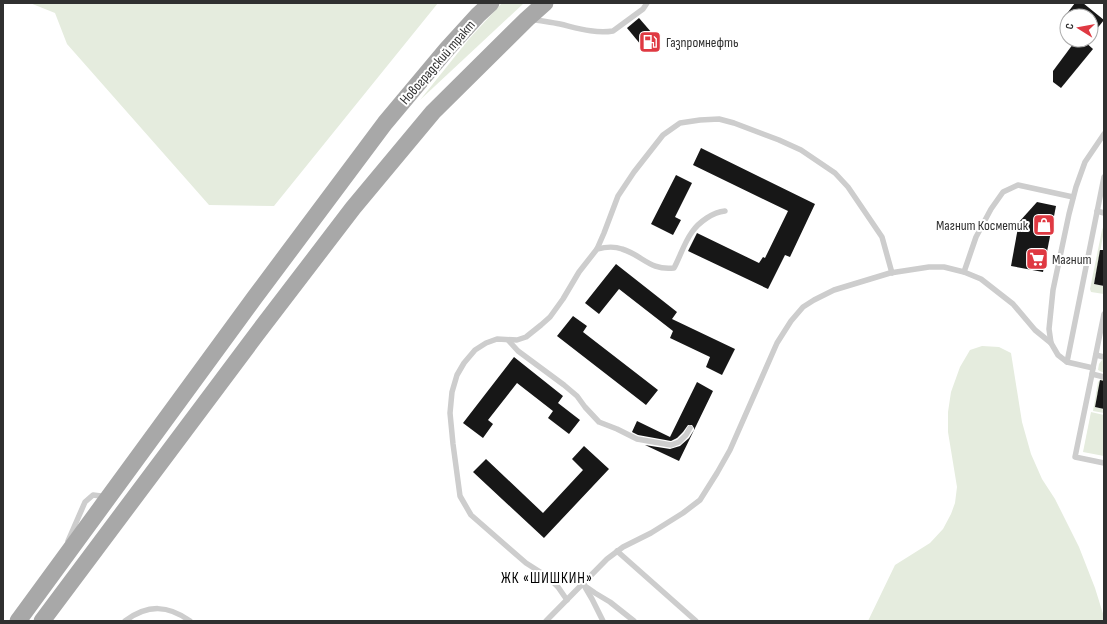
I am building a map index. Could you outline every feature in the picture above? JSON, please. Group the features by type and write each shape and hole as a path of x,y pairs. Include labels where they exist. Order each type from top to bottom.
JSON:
{"main road":[{"path":"42,621 353,208 433,112 527,19 546,3"},
{"name":"Новоградский тракт","path":"18,621 255,297 385,123 482,9"},
{"path":"106,500 111,504 116,514 114,525"}],"lane":[{"path":"527,19 607,32 613,31 643,9 647,3"},
{"path":"567,600 558,587 548,577 526,562 471,515 460,496 450,413 452,392 457,375 464,363 475,350 486,343 497,339 517,340 526,337 550,317 579,272 597,249 618,196 634,172 664,136 680,123 719,119 779,140 801,150 835,173 848,187 882,237 892,272"},
{"path":"1051,343 1049,329 1053,290 1069,214 1085,162 1104,134"},
{"path":"1067,362 1097,211 1103,189 1104,177"},
{"path":"964,272 976,237 991,209 1003,192 1018,186 1074,197"},
{"path":"597,249 608,247 621,248 658,268 674,268 692,232 707,218 717,212 725,211"},
{"path":"1097,211 1104,212"},
{"path":"546,621 607,559 617,551 651,533 700,500 717,474 730,450 777,343 791,321 803,307 834,290 892,272 929,267 944,267 964,272 981,279 1013,304 1035,330 1051,343 1058,355 1067,362 1093,368"},
{"path":"1104,314 1074,457 1104,463"},
{"path":"508,340 518,352 564,384 600,422 637,439 671,445 679,442 690,428"},
{"path":"1096,355 1104,357"},
{"path":"1092,374 1104,377"},
{"path":"617,551 696,621"},
{"path":"582,584 592,599 603,621"},
{"path":"582,584 610,602 634,621"},
{"path":"125,621 133,615 144,611 164,608 181,614 190,621"}],"shaded area":[{"path":"30,3 438,3 274,206 209,205 67,44 55,13"},
{"path":"502,3 524,3 420,100 469,39"},
{"path":"1104,225 1094,284 1104,286 1104,294 1091,292 1090,289"},
{"path":"982,346 999,347 1011,353 1022,422 1031,454 1042,479 1055,499 1079,547 1095,588 1104,621 868,621 895,565 930,543 943,529 951,514 955,503 957,487 948,432 948,412 951,392 960,367 970,350"},
{"path":"1102,360 1104,360 1104,373 1098,370 1099,364"},
{"path":"1101,379 1104,380 1104,388 1099,387 1095,407 1104,409 1104,413 1093,411 1098,382"},
{"path":"1091,412 1104,415 1104,456 1083,452"}],"building":[{"path":"1075,3 1083,3 1089,8 1071,8"},
{"path":"1099,16 1104,20 1099,26"},
{"path":"639,18 658,40 646,51 627,28"},
{"path":"1070,48 1093,49 1061,88 1053,82 1053,71"},
{"path":"701,148 815,204 790,257 785,255 768,289 688,251 697,233 759,263 763,257 765,258 788,211 693,165"},
{"path":"676,175 692,183 675,217 681,220 673,235 651,224"},
{"path":"1037,202 1056,206 1043,272 1011,266 1019,222"},
{"path":"1100,250 1104,250 1104,286 1094,284"},
{"path":"616,264 677,312 672,319 735,349 722,375 706,367 710,357 670,338 673,331 619,289 599,314 585,303"},
{"path":"573,316 587,326 583,332 658,390 646,405 557,336"},
{"path":"514,357 563,396 558,403 580,420 569,434 548,418 553,411 517,383 488,420 493,424 483,438 463,423"},
{"path":"1100,380 1104,381 1104,409 1095,407"},
{"path":"697,382 713,391 679,461 645,445 670,449 680,446 689,438 694,430 692,425 688,425 677,438 671,441 638,435 632,432 637,421 670,437"},
{"path":"584,446 609,469 544,538 473,472 486,459 543,513 583,470 572,459"}],"place":[{"name":"Газпромнефть","path":"650,42"},
{"name":"Магнит Косметик","path":"1044,225"},
{"name":"Магнит","path":"1037,259"}],"district":[{"name":"ЖК «ШИШКИН»","path":"547,578"}]}
